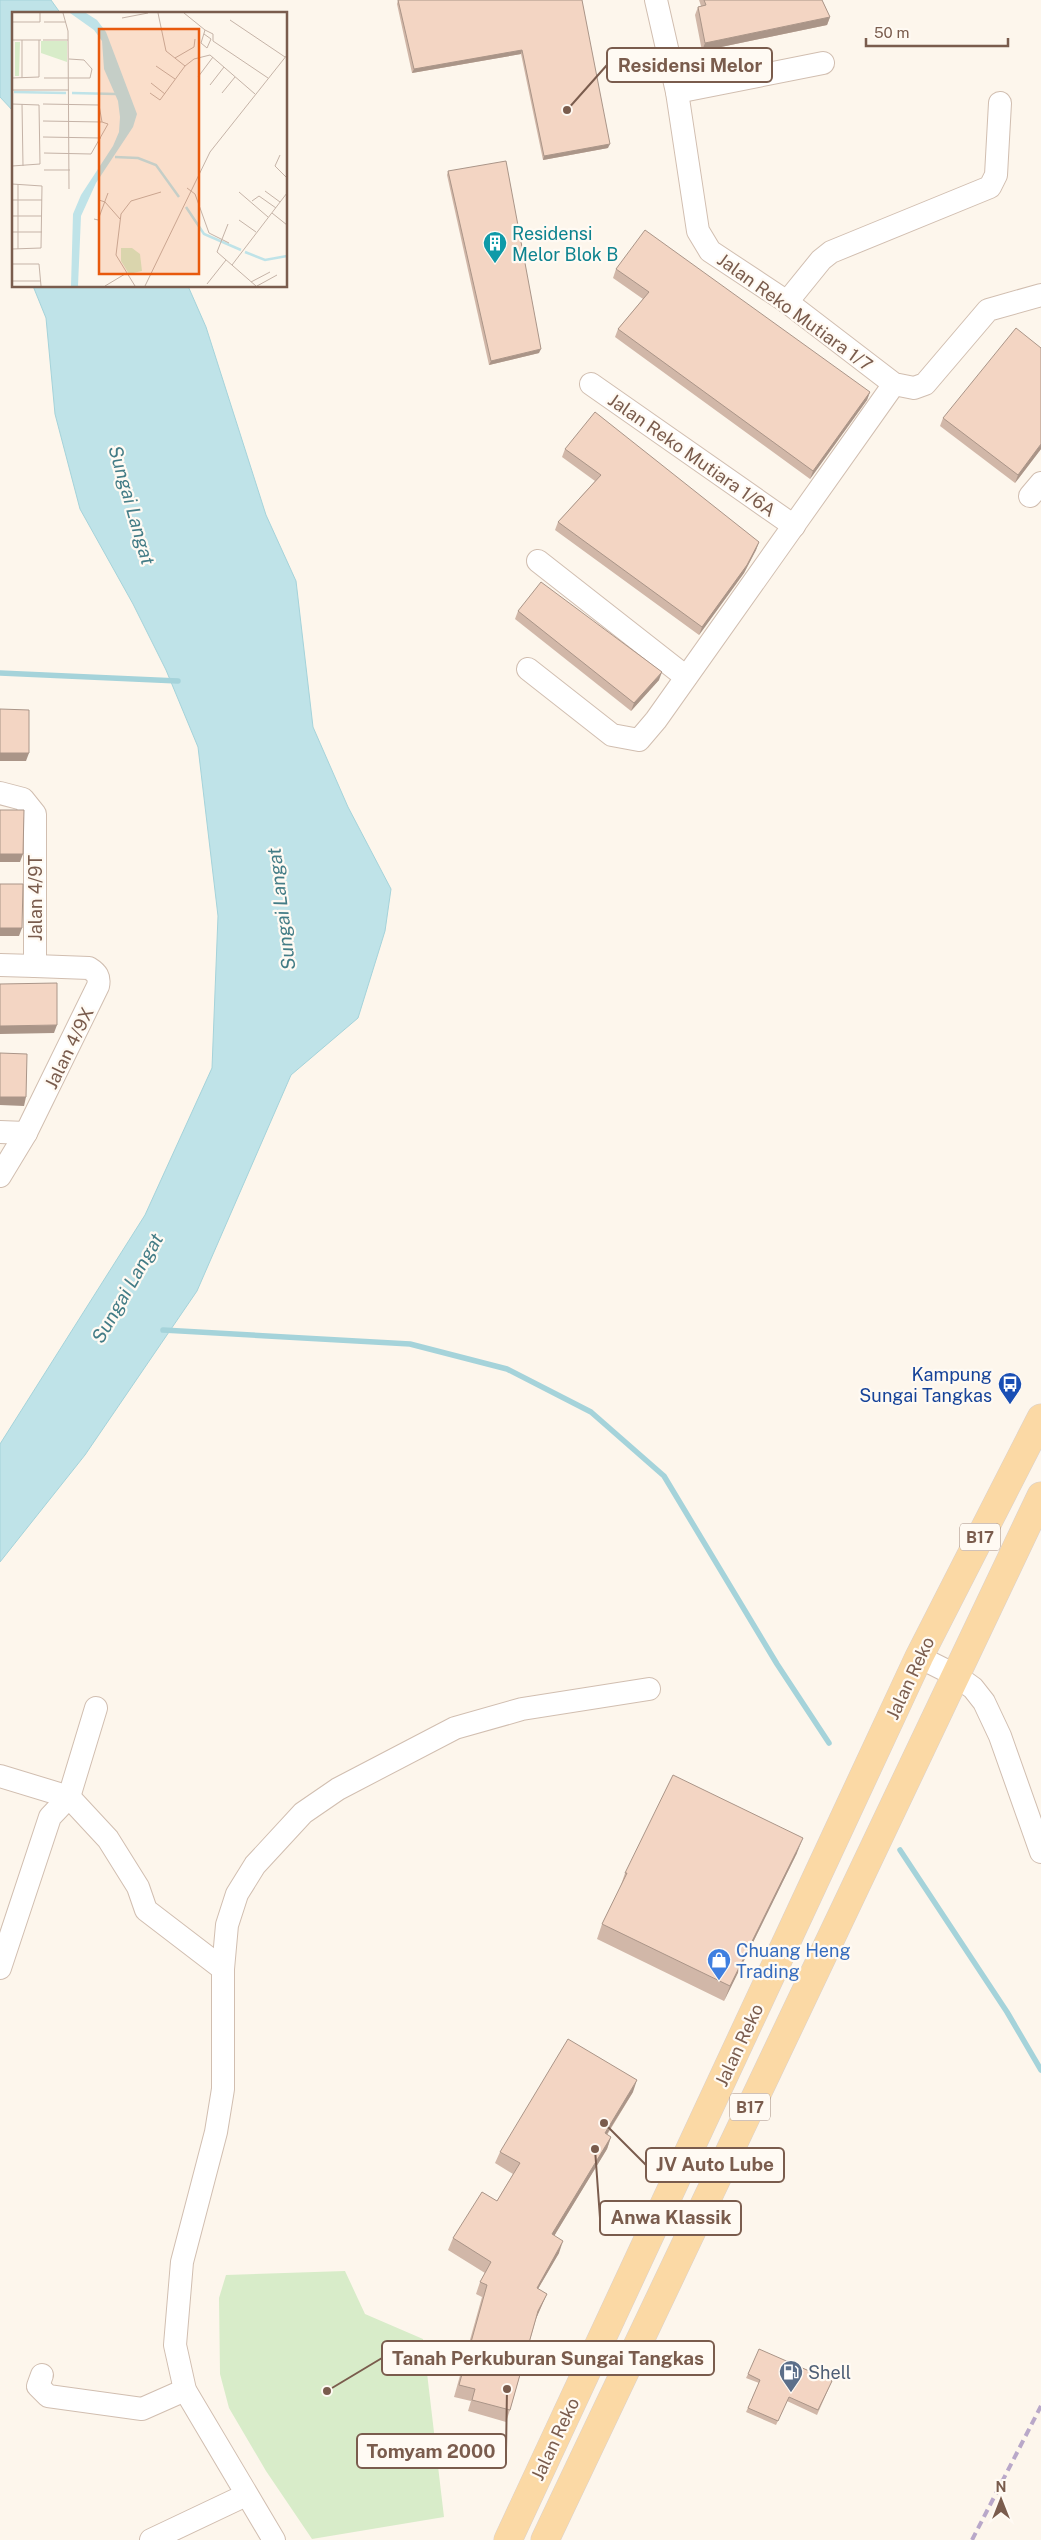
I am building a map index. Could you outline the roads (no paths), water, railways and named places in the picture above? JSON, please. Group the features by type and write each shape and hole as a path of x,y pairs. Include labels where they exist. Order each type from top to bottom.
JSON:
{"main road":[{"name":"Jalan Reko","path":"508,2540 920,1657 1041,1418"},
{"name":"Jalan Reko","path":"545,2540 1041,1496"}],"street":[{"name":"Jalan Reko Mutiara 1/7","path":"656,0 677,92 698,231 710,251 787,302 894,384"},
{"path":"677,92 823,63"},
{"path":"787,302 821,260 831,252 990,187 996,175 1000,103"},
{"path":"528,669 612,735 639,740 686,678 894,384 914,388 924,384 988,310 1041,295"},
{"name":"Jalan Reko Mutiara 1/6A","path":"591,384 794,526"},
{"path":"538,561 686,678"},
{"name":"Jalan 4/9T","path":"0,793 23,799 35,814 35,966 0,965"},
{"name":"Jalan 4/9X","path":"0,1176 26,1133 67,1054 98,986 99,978 89,968 35,966"},
{"path":"0,1132 26,1133"},
{"path":"920,1657 955,1674 973,1688 993,1718 1041,1852"},
{"path":"274,2540 185,2390 176,2346 182,2262 216,2132 223,2089 223,1969 226,1925 237,1894 255,1865 303,1813 338,1789 455,1728 522,1709 649,1689"},
{"path":"0,1968 50,1817 69,1797 96,1708"},
{"path":"0,1776 69,1797 108,1839 138,1887 146,1910 223,1969"},
{"path":"42,2375 38,2386 48,2396 91,2404 142,2409 185,2390"},
{"path":"151,2540 246,2495"}],"water":[{"path":"0,0 51,0 60,12 12,12 12,110 0,97"},
{"name":"Sungai Langat","path":"34,288 189,288 206,327 266,515 296,581 313,727 348,807 391,889 385,931 358,1018 291,1075 197,1291 85,1455 0,1562 0,1444 145,1215 212,1068 218,916 198,747 166,670 133,604 80,509 55,414 46,318"}],"waterway":[{"path":"0,673 178,681"},
{"path":"163,1330 410,1344 507,1369 591,1412 664,1476 777,1664 829,1743"},
{"path":"900,1850 1007,2012 1041,2070"}],"railway":[{"path":"972,2540 1041,2406"}],"place":[{"name":"Residensi Melor","path":"567,110"},
{"name":"Residensi Melor Blok B","path":"495,264"},
{"name":"Kampung Sungai Tangkas","path":"1010,1405"},
{"name":"Chuang Heng Trading","path":"719,1981"},
{"name":"JV Auto Lube","path":"604,2123"},
{"name":"Anwa Klassik","path":"595,2149"},
{"name":"Tomyam 2000","path":"507,2389"},
{"name":"Tanah Perkuburan Sungai Tangkas","path":"327,2391"},
{"name":"Shell","path":"791,2393"}]}
